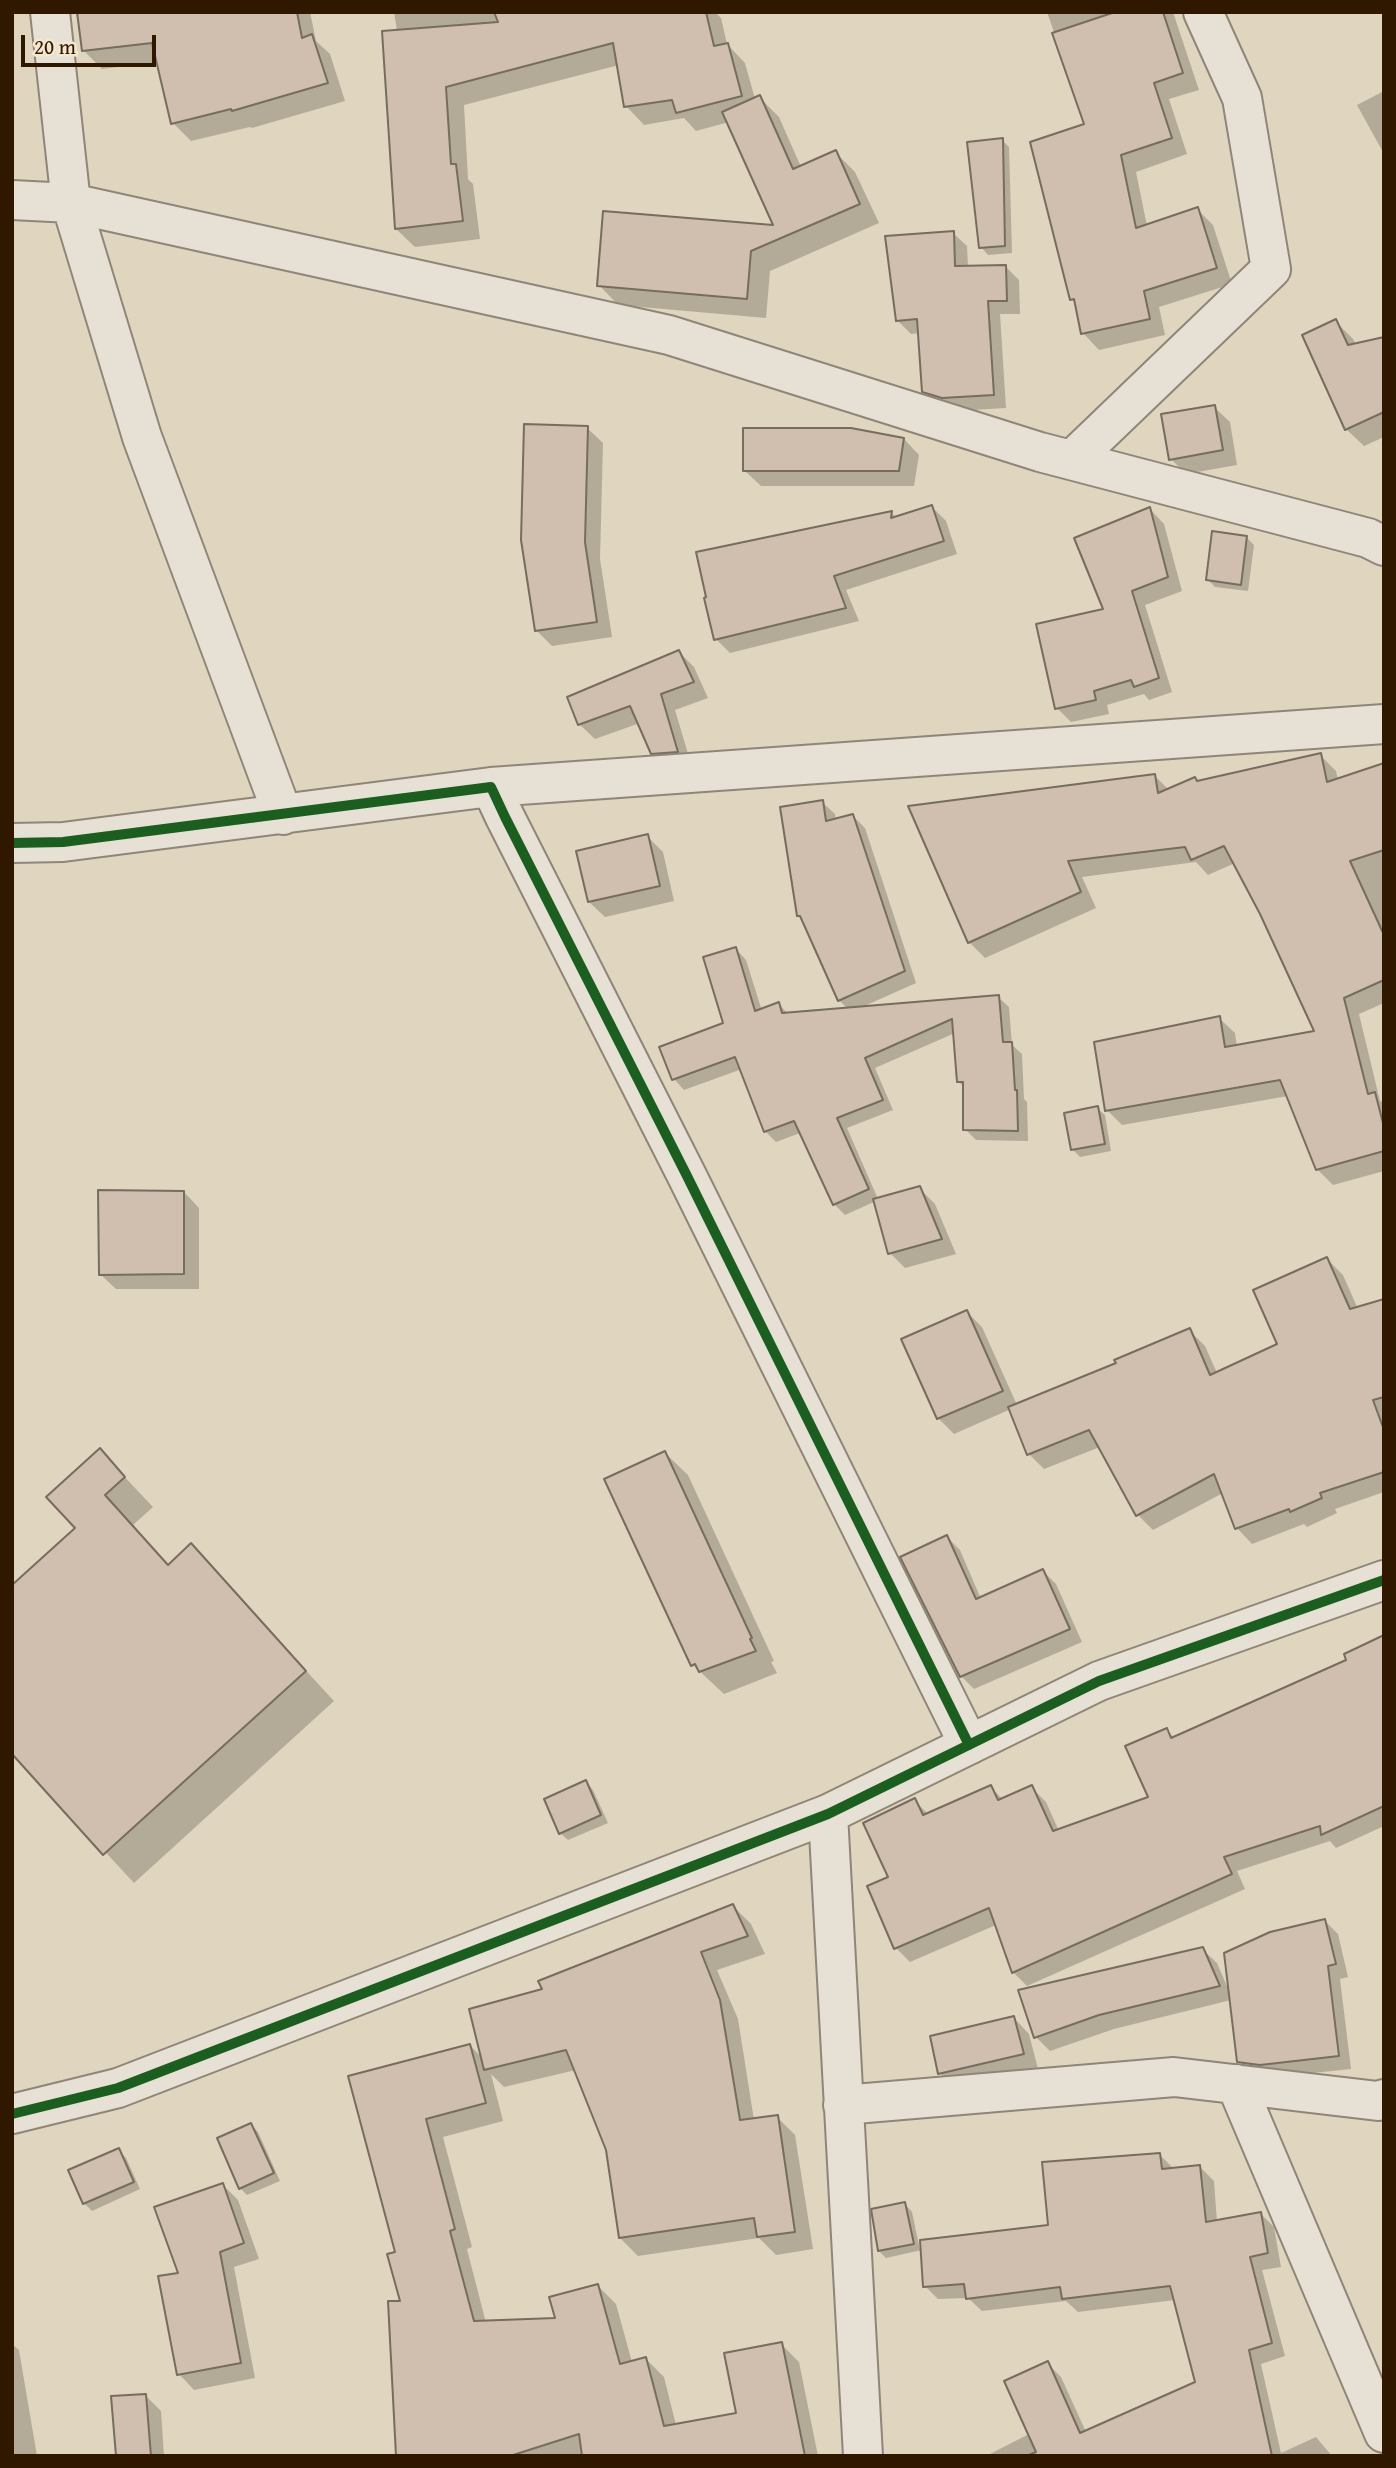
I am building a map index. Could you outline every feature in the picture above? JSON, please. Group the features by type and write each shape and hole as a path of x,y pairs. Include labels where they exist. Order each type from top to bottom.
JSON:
{"street":[{"path":"50,12 71,203 142,437 283,815"},
{"path":"1072,460 1271,269 1242,98 1203,12"},
{"path":"12,200 71,203 669,335 1072,460 1367,538 1384,547"},
{"path":"12,843 63,842 491,787 1384,724"},
{"path":"491,787 969,1745"},
{"path":"12,2114 118,2088 828,1814 1099,1681 1384,1580"},
{"path":"828,1814 863,2456"},
{"path":"843,2105 1174,2077 1378,2101 1384,2099"},
{"path":"1236,2084 1384,2433"}],"building":[{"path":"77,12 297,12 302,38 312,34 328,83 232,111 231,109 171,124 152,43 82,51"},
{"path":"494,12 706,12 714,46 728,43 742,96 676,113 672,100 624,107 613,43 446,87 451,164 456,164 463,221 395,229 382,31 498,22"},
{"path":"1115,12 1163,12 1183,73 1154,83 1172,138 1121,155 1136,228 1198,207 1217,268 1144,291 1150,319 1081,334 1074,299 1070,300 1030,142 1084,124 1052,33"},
{"path":"760,95 793,169 836,150 860,204 751,251 747,299 597,286 603,211 773,225 722,112"},
{"path":"1003,138 1005,246 979,248 967,142"},
{"path":"954,231 955,266 1006,265 1007,301 988,301 994,395 942,398 922,392 917,319 896,321 885,236"},
{"path":"1336,319 1348,345 1384,337 1384,412 1345,430 1302,335"},
{"path":"1215,405 1223,450 1169,460 1161,414"},
{"path":"524,424 588,426 585,542 597,622 535,631 521,540"},
{"path":"743,428 851,428 904,438 899,471 743,471"},
{"path":"932,505 944,541 834,576 846,608 714,640 696,552 892,511 891,518"},
{"path":"1150,507 1168,577 1132,591 1159,678 1134,687 1131,680 1094,691 1096,700 1055,709 1036,624 1103,609 1074,538"},
{"path":"1212,531 1247,536 1241,585 1206,580"},
{"path":"679,650 694,682 661,694 678,752 651,754 630,706 578,725 567,697"},
{"path":"1321,753 1327,782 1384,763 1384,850 1350,861 1384,935 1384,980 1344,998 1368,1094 1375,1092 1384,1127 1384,1151 1316,1170 1280,1080 1105,1111 1094,1042 1220,1016 1225,1047 1314,1031 1260,914 1224,846 1191,860 1185,847 1068,861 1081,892 968,943 908,806 1155,774 1158,793 1195,777 1197,781"},
{"path":"823,800 826,821 853,814 905,971 838,1001 800,916 797,916 780,807"},
{"path":"648,834 660,886 588,902 576,851"},
{"path":"736,947 755,1011 779,1002 782,1013 999,995 1003,1042 1012,1042 1018,1131 963,1130 963,1082 957,1082 952,1019 865,1058 883,1100 837,1118 869,1189 833,1205 794,1121 764,1132 735,1057 672,1080 659,1047 723,1023 703,957"},
{"path":"1098,1106 1105,1144 1071,1150 1064,1113"},
{"path":"920,1186 942,1239 888,1254 873,1199"},
{"path":"98,1190 184,1191 184,1274 99,1275"},
{"path":"1327,1257 1350,1309 1384,1299 1384,1397 1373,1400 1384,1430 1384,1472 1320,1493 1322,1498 1290,1512 1289,1509 1235,1529 1214,1474 1136,1516 1089,1430 1027,1455 1008,1407 1116,1363 1114,1360 1190,1328 1210,1375 1277,1344 1253,1290"},
{"path":"967,1310 1003,1391 937,1419 901,1339"},
{"path":"100,1448 125,1477 105,1495 168,1565 191,1543 306,1671 103,1855 12,1754 12,1585 75,1528 46,1497"},
{"path":"665,1451 756,1651 699,1672 695,1664 691,1666 604,1479"},
{"path":"947,1535 976,1599 1043,1569 1070,1629 960,1677 900,1557"},
{"path":"1384,1635 1384,1806 1321,1835 1320,1826 1224,1857 1232,1874 1012,1973 989,1908 894,1949 867,1886 888,1877 863,1823 915,1798 923,1815 991,1785 998,1800 1032,1785 1053,1831 1148,1797 1125,1746 1167,1728 1171,1738 1346,1660 1344,1654"},
{"path":"586,1780 601,1815 559,1834 544,1799"},
{"path":"733,1904 748,1936 701,1952 720,2000 740,2120 778,2115 795,2232 757,2237 754,2218 619,2238 606,2150 566,2050 484,2070 469,2009 542,1989 538,1981"},
{"path":"1325,1919 1336,1964 1328,1966 1339,2056 1260,2065 1237,2062 1224,1953 1270,1932"},
{"path":"1203,1947 1220,1986 1099,2015 1034,2038 1018,1990"},
{"path":"1014,2016 1024,2054 938,2074 930,2036"},
{"path":"470,2044 486,2103 426,2119 455,2229 450,2231 474,2321 555,2318 549,2297 598,2284 620,2364 646,2357 664,2426 736,2413 724,2353 782,2342 805,2456 582,2456 579,2434 510,2456 396,2456 388,2301 400,2301 387,2254 395,2252 348,2076"},
{"path":"251,2123 274,2173 239,2189 217,2138"},
{"path":"119,2148 134,2182 83,2204 68,2170"},
{"path":"1160,2153 1162,2169 1200,2165 1206,2222 1261,2212 1268,2253 1250,2257 1272,2343 1249,2350 1272,2456 1026,2456 1036,2452 1004,2381 1048,2361 1080,2433 1195,2382 1170,2286 1062,2299 1060,2287 966,2299 964,2284 923,2287 920,2240 1048,2225 1042,2162"},
{"path":"223,2183 244,2243 220,2252 241,2363 177,2375 158,2276 178,2273 154,2207"},
{"path":"905,2202 914,2244 878,2251 871,2209"},
{"path":"146,2394 151,2456 116,2456 111,2396"}],"cycle path":[{"path":"12,843 63,842 491,787 969,1745"},
{"path":"12,2114 118,2088 828,1814 1099,1681 1384,1580"}]}
